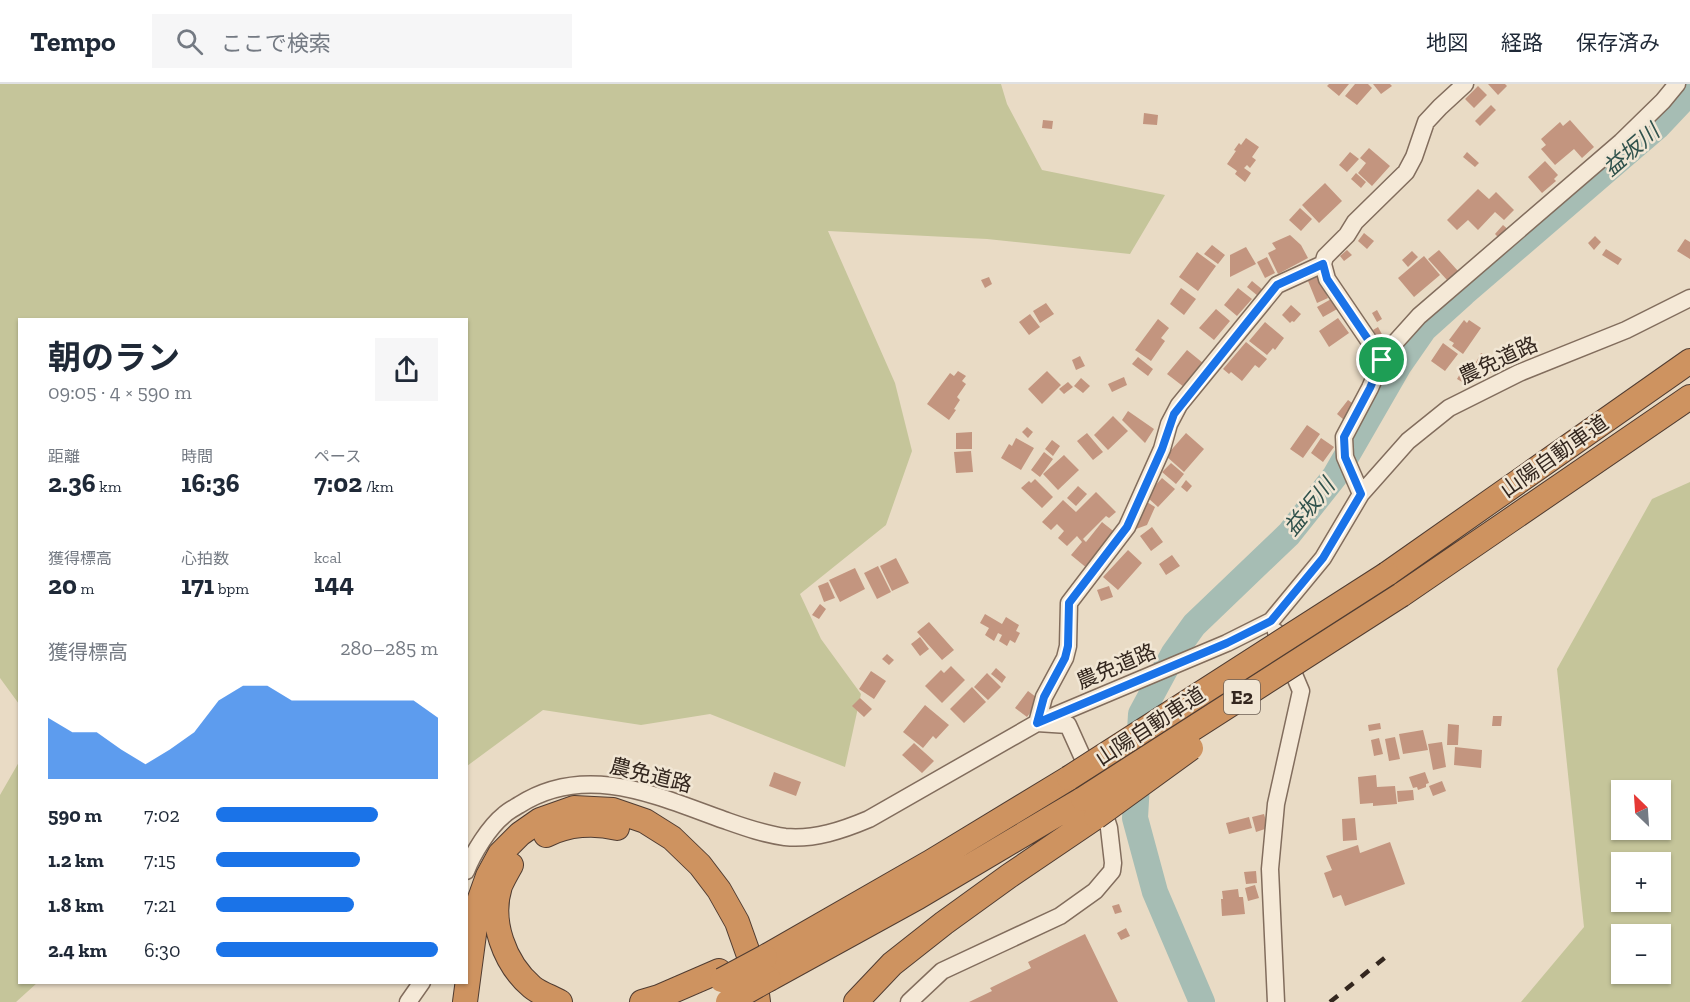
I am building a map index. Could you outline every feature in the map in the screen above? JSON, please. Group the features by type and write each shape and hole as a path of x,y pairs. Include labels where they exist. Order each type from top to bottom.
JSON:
{"highway":[{"name":"山陽自動車道","path":"767,968 1387,574 1690,361"},
{"name":"山陽自動車道","path":"681,1002 767,968 918,897 1089,808 1690,397"},
{"path":"468,979 478,904 488,876 500,854 520,834 540,820 574,808 613,810 645,821 672,838 700,865 719,890 737,922 754,970 758,1002"},
{"path":"856,1002 892,964 1009,876 1089,808"},
{"path":"560,1002 533,988 511,964 500,936 497,919 496,910 500,886 512,863 529,845 548,833 575,825 605,825 636,833 661,849 689,874 707,898 723,928 738,974 742,1002"},
{"path":"642,1002 723,984 767,968"},
{"path":"465,1002 467,984"}],"street":[{"path":"1382,360 1327,279 1323,264 1325,257 1347,235 1355,222 1406,172 1414,157 1426,122 1465,84"},
{"path":"1361,494 1345,457 1344,437 1382,360 1419,316 1621,142 1677,84"},
{"path":"909,1002 942,971 1060,916 1095,891 1112,872 1109,828 1095,786 1068,725 1037,723 1044,697 1065,658 1068,646 1069,603 1127,527 1162,449 1174,414 1277,285 1323,264"},
{"name":"農免道路","path":"468,866 484,838 503,815 527,800 554,788 582,783 611,784 642,792 762,833 788,837 820,835 843,830 869,819 1037,723 1186,661 1271,621 1323,558 1361,494 1408,441 1449,408 1519,373 1626,330 1690,298"},
{"path":"1271,621 1301,691 1276,804 1270,869 1276,1002"},
{"path":"408,1002 421,984"}],"green space":[{"path":"0,84 1001,84 1007,104 1042,170 1165,195 1130,254 987,239 828,231 895,383 912,451 886,525 800,594 821,639 861,694 845,767 710,714 641,725 543,710 468,765 468,318 18,318 18,703 0,678"},
{"path":"1690,482 1690,1002 1521,1002 1584,927 1557,669 1652,499"},
{"path":"18,764 18,984 36,984 16,1002 0,1002 0,795"}],"building":[{"path":"1329,84 1349,84 1339,96 1327,86"},
{"path":"1355,84 1368,84 1372,88 1357,105 1345,96"},
{"path":"1373,84 1390,84 1392,86 1381,94"},
{"path":"1488,84 1505,84 1507,86 1498,95"},
{"path":"1478,86 1487,95 1474,108 1465,99"},
{"path":"1491,105 1496,110 1480,126 1475,121"},
{"path":"1144,113 1158,115 1157,125 1143,124"},
{"path":"1043,120 1053,121 1052,129 1042,128"},
{"path":"1570,120 1594,147 1582,158 1574,149 1555,165 1541,149 1546,145 1541,139 1560,122 1563,126"},
{"path":"1246,138 1259,147 1252,157 1256,160 1250,168 1247,165 1244,168 1251,173 1245,182 1235,174 1237,171 1227,164 1239,143 1241,145"},
{"path":"1369,148 1390,166 1372,186 1358,173 1366,163 1360,158"},
{"path":"1350,152 1359,159 1347,172 1339,165"},
{"path":"1467,152 1479,163 1475,167 1463,157"},
{"path":"1545,161 1558,175 1554,179 1556,181 1542,193 1528,177"},
{"path":"1356,173 1366,182 1361,188 1351,179"},
{"path":"1325,183 1342,201 1319,223 1302,205"},
{"path":"1478,189 1489,199 1496,192 1514,210 1504,220 1495,212 1478,230 1468,220 1457,230 1447,220"},
{"path":"1300,208 1312,219 1301,231 1289,220"},
{"path":"1503,225 1511,232 1502,241 1495,234"},
{"path":"1364,233 1374,241 1367,249 1358,241"},
{"path":"1290,235 1301,245 1308,258 1278,274 1268,253 1276,249 1272,243"},
{"path":"1595,236 1601,242 1594,250 1588,243"},
{"path":"1685,239 1690,242 1690,259 1677,251"},
{"path":"1212,245 1225,255 1218,264 1204,254"},
{"path":"1246,247 1256,264 1230,277 1230,255"},
{"path":"1606,249 1622,259 1618,265 1602,255"},
{"path":"1347,250 1352,255 1344,261 1340,256"},
{"path":"1439,250 1458,271 1447,280 1428,259"},
{"path":"1412,251 1418,257 1408,267 1402,260"},
{"path":"1197,252 1216,266 1198,291 1179,277"},
{"path":"1424,256 1440,275 1414,297 1398,278"},
{"path":"1267,257 1275,273 1265,278 1257,262"},
{"path":"1319,276 1328,298 1317,303 1308,281"},
{"path":"989,277 992,284 985,288 981,280"},
{"path":"1252,281 1263,290 1258,296 1247,287"},
{"path":"1181,288 1196,299 1184,315 1170,304"},
{"path":"1238,288 1252,299 1237,316 1224,305"},
{"path":"1333,298 1339,308 1323,317 1317,307"},
{"path":"1046,303 1054,314 1040,323 1033,311"},
{"path":"1291,305 1301,314 1290,323 1282,315"},
{"path":"1216,309 1230,321 1214,340 1199,328"},
{"path":"1377,310 1382,319 1377,322 1372,313"},
{"path":"1030,314 1040,327 1029,335 1019,322"},
{"path":"1338,318 1349,333 1329,347 1319,331"},
{"path":"1158,319 1169,328 1161,338 1165,341 1151,361 1135,350"},
{"path":"1464,320 1467,323 1469,320 1481,328 1463,354 1452,346 1454,343 1449,340"},
{"path":"1265,322 1284,338 1275,350 1273,348 1267,355 1249,341"},
{"path":"1378,327 1384,338 1379,340 1373,330"},
{"path":"1246,342 1267,359 1259,368 1255,365 1242,381 1223,369"},
{"path":"1443,343 1458,354 1445,371 1431,361"},
{"path":"1187,350 1203,363 1184,387 1167,374"},
{"path":"1481,353 1497,362 1491,373 1475,364"},
{"path":"1080,356 1085,366 1076,370 1072,360"},
{"path":"1138,357 1153,369 1148,376 1132,364"},
{"path":"1464,367 1476,374 1469,386 1457,379"},
{"path":"958,371 966,376 962,381 966,384 957,397 960,400 949,420 927,404 950,373 954,376"},
{"path":"1047,371 1061,385 1042,404 1028,389"},
{"path":"1124,377 1127,385 1112,392 1108,384"},
{"path":"1081,378 1090,386 1083,393 1074,386"},
{"path":"1068,382 1073,387 1064,394 1059,389"},
{"path":"1348,400 1355,405 1344,420 1337,414"},
{"path":"1128,411 1154,429 1145,443 1122,420"},
{"path":"1113,416 1128,431 1108,450 1094,435"},
{"path":"1307,425 1320,434 1303,458 1290,449"},
{"path":"1027,427 1033,432 1028,438 1022,432"},
{"path":"972,432 972,449 956,449 956,433"},
{"path":"1087,433 1103,452 1093,460 1077,441"},
{"path":"1186,433 1204,449 1184,472 1166,456"},
{"path":"1016,438 1034,448 1021,470 1001,458 1009,444 1012,446"},
{"path":"1321,438 1334,447 1323,462 1311,453"},
{"path":"1052,440 1060,446 1053,456 1045,449"},
{"path":"971,451 973,472 956,473 954,452"},
{"path":"1044,452 1053,459 1040,477 1031,470"},
{"path":"1064,455 1079,470 1058,490 1043,474"},
{"path":"1171,463 1184,474 1176,484 1162,472"},
{"path":"1162,478 1175,489 1158,507 1148,498"},
{"path":"1035,479 1053,497 1042,508 1021,488"},
{"path":"1186,480 1192,486 1187,492 1181,487"},
{"path":"1078,486 1087,494 1076,506 1067,498"},
{"path":"1096,492 1116,512 1109,518 1106,516 1083,539 1086,542 1102,522 1117,534 1088,569 1071,555 1082,542 1077,536 1067,546 1058,538 1064,531 1057,524 1051,530 1042,522 1063,500 1076,512"},
{"path":"1147,502 1155,507 1147,525 1136,529"},
{"path":"1152,527 1163,542 1151,551 1140,536"},
{"path":"1128,550 1142,563 1118,590 1103,577"},
{"path":"1172,555 1180,566 1166,575 1159,564"},
{"path":"896,558 909,583 892,591 880,566"},
{"path":"878,566 891,592 877,599 864,573"},
{"path":"855,568 865,589 840,602 829,580"},
{"path":"828,582 835,598 824,602 818,586"},
{"path":"1109,586 1113,597 1101,601 1097,590"},
{"path":"820,604 826,609 819,619 812,615"},
{"path":"985,614 1002,624 1006,617 1019,625 1016,631 1020,633 1015,643 1010,640 1007,646 999,641 1002,635 998,633 994,641 985,635 989,628 980,623"},
{"path":"929,622 954,650 942,660 917,632"},
{"path":"920,637 929,649 920,656 911,644"},
{"path":"887,654 894,660 889,665 882,659"},
{"path":"951,666 965,680 942,703 925,686 941,670 944,673"},
{"path":"996,668 1006,677 1002,683 991,674"},
{"path":"871,671 886,681 874,699 859,689"},
{"path":"987,673 1001,687 988,700 974,687"},
{"path":"972,687 986,702 964,723 950,709"},
{"path":"1028,691 1040,700 1027,717 1015,708"},
{"path":"860,698 872,709 864,717 852,706"},
{"path":"925,705 949,725 936,739 933,736 923,748 903,732"},
{"path":"1493,716 1502,716 1501,726 1492,726"},
{"path":"1380,723 1381,729 1369,731 1368,725"},
{"path":"1448,724 1459,725 1458,745 1447,745"},
{"path":"1423,730 1428,750 1403,754 1399,734"},
{"path":"1395,737 1400,759 1389,761 1385,739"},
{"path":"1379,738 1383,754 1374,756 1371,740"},
{"path":"1442,742 1446,767 1433,770 1428,744"},
{"path":"914,743 934,761 922,773 902,755"},
{"path":"1455,747 1482,750 1481,768 1454,765"},
{"path":"774,772 801,782 796,796 769,786"},
{"path":"1425,772 1429,783 1426,787 1418,790 1417,787 1413,788 1409,777"},
{"path":"1376,775 1377,787 1395,786 1397,804 1373,806 1373,803 1360,804 1358,777"},
{"path":"1442,781 1446,791 1433,796 1429,786"},
{"path":"1413,790 1414,800 1398,802 1397,791"},
{"path":"1264,814 1268,828 1256,832 1252,817"},
{"path":"1249,817 1252,828 1229,834 1226,823"},
{"path":"1355,818 1357,840 1343,841 1342,819"},
{"path":"1390,842 1405,884 1345,906 1341,895 1333,898 1324,873 1332,870 1326,856 1358,845 1360,853"},
{"path":"1256,871 1257,883 1246,884 1244,872"},
{"path":"1255,885 1259,898 1248,901 1245,888"},
{"path":"1238,889 1239,897 1243,897 1245,914 1222,916 1222,891"},
{"path":"1119,904 1122,912 1115,914 1112,906"},
{"path":"1126,928 1130,936 1121,940 1117,933"},
{"path":"1085,934 1118,1002 969,1002 992,991 990,988 1031,968 1028,962"}],"waterway":[{"name":"益坂川","path":"1202,1002 1155,892 1135,818 1141,714 1174,653 1194,625 1289,534 1335,476 1399,365 1424,329 1657,127 1690,92"}],"railway":[{"path":"1330,1002 1392,952"}],"route":[{"path":"1323,264 1327,279 1382,360 1344,437 1345,457 1361,494 1323,558 1271,621 1227,643 1037,723 1044,697 1065,658 1068,646 1069,603 1127,527 1144,492 1162,449 1169,424 1179,405 1277,285 1323,264"}]}
